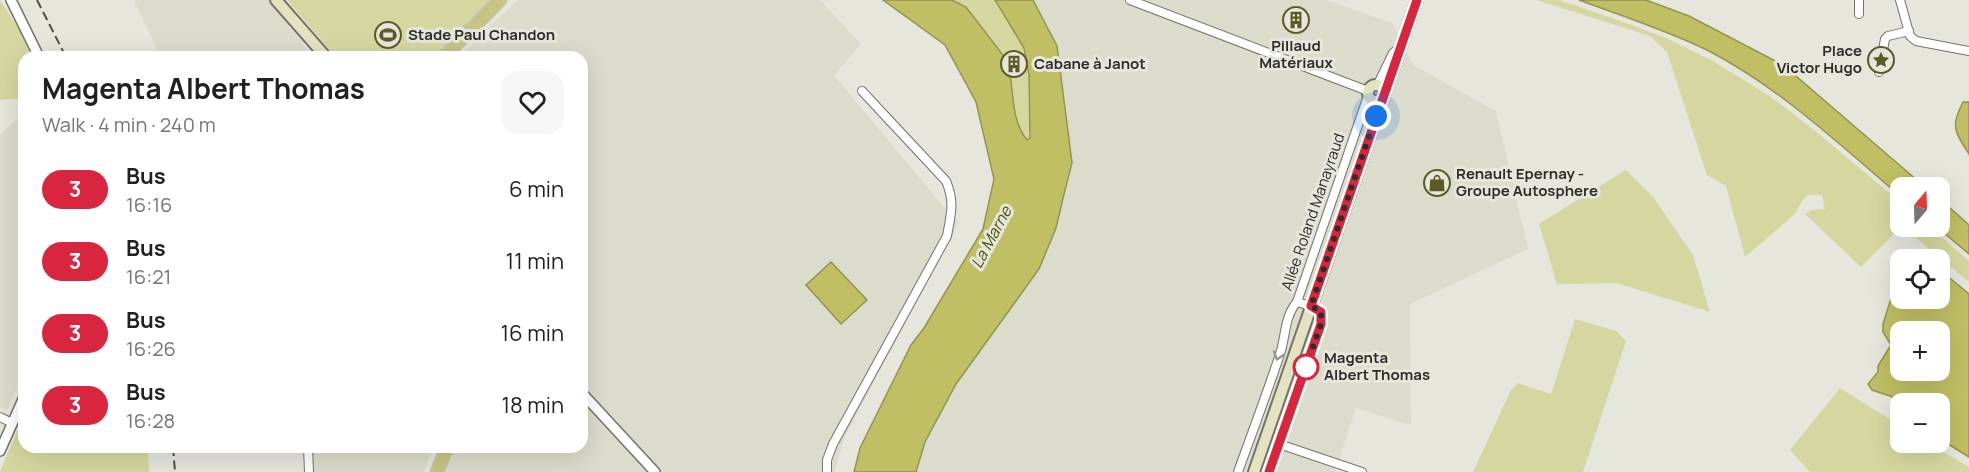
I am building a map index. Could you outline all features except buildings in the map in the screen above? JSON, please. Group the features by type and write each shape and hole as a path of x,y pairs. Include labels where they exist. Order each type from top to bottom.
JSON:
{"main road":[{"path":"276,0 320,51"},
{"path":"450,51 500,0"},
{"path":"1254,472 1376,116 1374,94 1401,46 1417,0"},
{"path":"311,42 317,51"},
{"path":"437,472 445,453"}],"street":[{"path":"11,0 36,51"},
{"path":"1130,0 1374,94"},
{"path":"1859,0 1859,14"},
{"path":"1900,0 1909,31 1916,41"},
{"path":"1879,72 1883,44 1888,36 1909,31"},
{"path":"1888,36 1969,51"},
{"path":"826,472 827,460 833,444 947,236 950,218 952,195 946,181 862,91"},
{"name":"Allée Roland Manayraud","path":"1238,472 1281,351 1285,326 1291,309 1297,302 1374,94"},
{"path":"1269,472 1321,324 1321,312 1297,302"},
{"path":"588,399 655,472"},
{"path":"1,448 18,410"},
{"path":"0,417 12,423"},
{"path":"1279,444 1362,472"},
{"path":"308,453 309,472"}],"shaded area":[{"path":"134,0 269,0 308,51 157,51"},
{"path":"518,0 820,0 861,44 834,75 959,222 844,439 834,472 444,472 452,453 588,453 588,51 463,51"},
{"path":"1033,0 1326,0 1392,23 1413,65 1496,111 1528,249 1410,304 1411,425 1356,408 1335,472 916,472 925,442 956,384 978,352 1065,190 1072,163 1057,46"},
{"path":"18,118 18,385 7,410 0,407 0,134"},
{"path":"313,453 431,453 424,472 313,472"}],"green space":[{"path":"0,0 19,29 28,51 18,51 18,98 0,100"},
{"name":"Stade Paul Chandon","path":"287,0 491,0 442,51 331,51"},
{"path":"952,0 995,0 1024,48 1029,75 1030,138 1028,140 1015,118 1012,99 966,7"},
{"path":"1537,0 1559,0 1666,38 1713,61 1771,97 1890,194 1891,237 1861,267 1805,214 1811,210 1825,209 1822,195 1808,195 1795,214 1745,257 1726,186 1707,175 1667,52 1650,36"},
{"path":"1626,170 1653,197 1693,255 1710,312 1617,283 1557,284 1539,224"},
{"path":"1915,237 1941,237 1969,261 1969,282 1950,266 1950,249 1929,249"},
{"path":"1575,319 1616,331 1626,341 1583,472 1473,472 1511,390 1518,383 1551,394"},
{"path":"1840,388 1890,420 1890,453 1945,453 1969,467 1969,472 1810,472 1790,450"},
{"path":"18,429 18,453 148,453 149,472 0,472"}],"water":[{"name":"La Marne","path":"883,0 952,0 966,7 1006,59 1017,121 1027,140 1030,138 1029,75 1024,48 995,0 1033,0 1057,46 1072,163 1056,228 1039,269 956,384 925,442 916,472 854,472 860,448 911,345 924,328 983,229 994,179 976,102 945,45"},
{"path":"1579,0 1646,0 1689,16 1783,65 1913,177 1890,177 1890,187 1808,117 1759,81 1707,50"},
{"path":"1963,102 1969,102 1969,154 1960,140 1955,124"},
{"path":"1950,208 1969,225 1969,254 1949,237"},
{"path":"831,262 867,300 841,324 806,285"},
{"path":"1950,278 1969,294 1969,457 1950,445 1950,393 1890,393 1890,396 1872,390 1868,384 1878,372 1878,366 1890,347 1890,381 1950,381 1950,321 1890,321 1890,343 1883,332 1890,301 1890,309 1950,309"}],"railway":[{"path":"37,0 63,51"},
{"path":"173,453 175,472"}],"bus line":[{"name":"3","path":"1269,472 1321,324 1321,312 1311,306 1417,0"}],"place":[{"name":"Pillaud Matériaux","path":"1296,20"},
{"name":"Stade Paul Chandon","path":"388,35"},
{"name":"Place Victor Hugo","path":"1881,60"},
{"name":"Cabane à Janot","path":"1014,64"},
{"name":"Renault Epernay - Groupe Autosphere","path":"1437,183"},
{"name":"Magenta Albert Thomas","path":"1306,367"}],"route":[{"path":"1306,367 1321,324 1321,312 1311,306 1376,116"}]}
